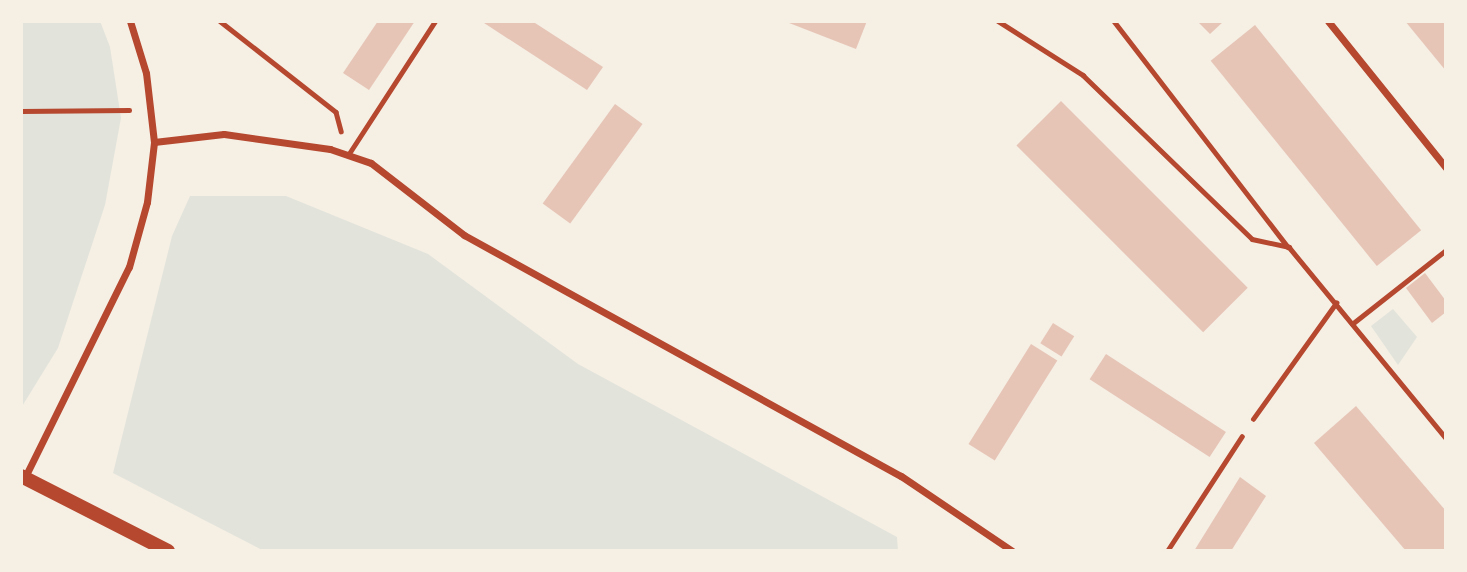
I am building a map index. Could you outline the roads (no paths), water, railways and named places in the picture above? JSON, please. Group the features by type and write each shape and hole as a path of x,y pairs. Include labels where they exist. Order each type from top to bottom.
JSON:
{"main road":[{"path":"23,477 168,551"}],"street":[{"path":"23,477 129,267 148,202 154,142 146,73 130,21"},
{"path":"1328,21 1446,167"},
{"path":"154,142 225,134 348,155 371,163 414,192 464,234 901,476 1012,551"}],"lane":[{"path":"348,155 435,21"},
{"path":"1167,551 1241,436"}]}
